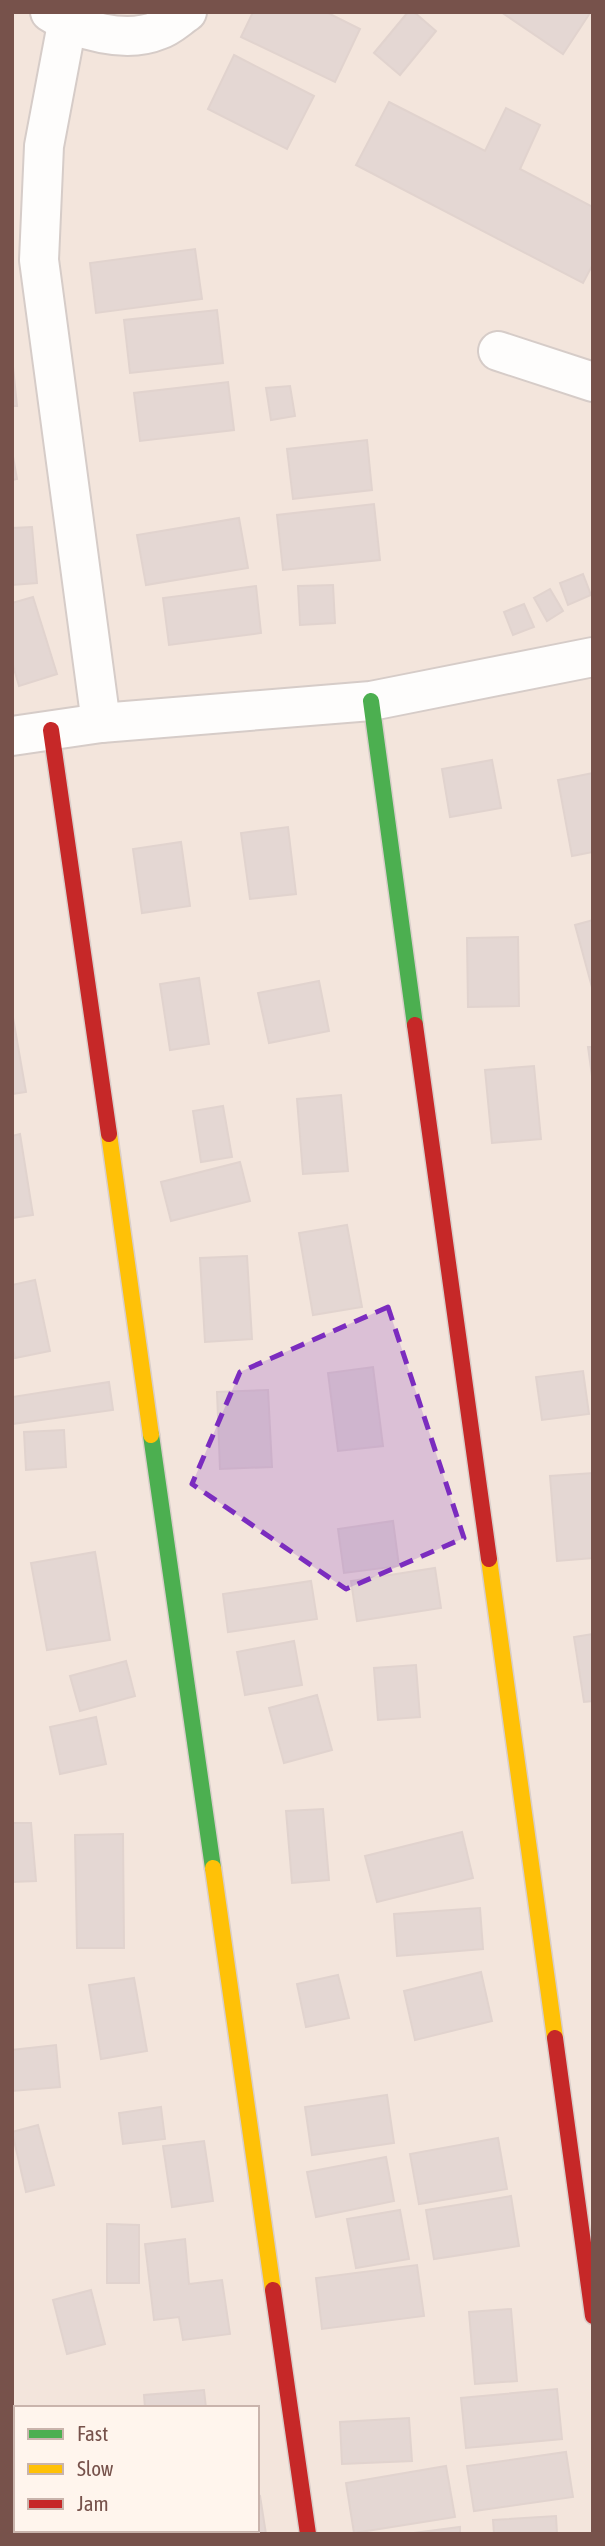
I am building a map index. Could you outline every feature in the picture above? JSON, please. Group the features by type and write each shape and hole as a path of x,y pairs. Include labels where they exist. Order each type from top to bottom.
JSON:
{"street":[{"path":"102,723 39,260 44,146 58,18 118,37 159,31 187,12"},
{"path":"498,351 593,382"},
{"path":"12,736 102,723 371,701 593,657"},
{"path":"371,701 593,2316"},
{"path":"51,730 308,2534"}],"highlighted area":[{"path":"388,1307 464,1538 346,1589 192,1484 240,1372"}],"shaded area":[{"path":"12,12 593,12 593,2534 12,2534"}],"building":[{"path":"253,12 326,12 360,29 335,82 241,37"},
{"path":"408,12 414,12 436,31 400,75 374,53"},
{"path":"501,12 589,12 590,13 563,54"},
{"path":"234,55 314,96 287,149 208,109"},
{"path":"389,102 485,151 506,108 540,125 520,169 593,207 593,264 583,283 356,165"},
{"path":"195,249 202,299 96,313 90,263"},
{"path":"217,310 223,363 130,373 124,320"},
{"path":"12,357 17,406 12,406"},
{"path":"228,382 234,430 140,441 134,393"},
{"path":"290,386 295,416 271,420 266,388"},
{"path":"367,440 372,490 293,499 287,449"},
{"path":"12,451 17,479 12,480"},
{"path":"374,504 380,560 283,570 277,515"},
{"path":"239,518 248,568 146,585 137,535"},
{"path":"32,527 37,583 12,585 12,528"},
{"path":"583,574 591,595 568,605 560,583"},
{"path":"333,585 335,623 300,625 298,586"},
{"path":"256,586 261,633 169,645 163,598"},
{"path":"550,589 563,611 547,621 534,598"},
{"path":"33,597 57,674 19,686 12,662 12,603"},
{"path":"524,604 534,627 513,635 504,612"},
{"path":"492,760 501,808 450,817 442,769"},
{"path":"593,773 593,852 572,856 558,780"},
{"path":"288,827 296,894 250,899 241,833"},
{"path":"181,842 190,906 142,913 133,849"},
{"path":"593,920 593,991 575,925"},
{"path":"518,937 519,1006 468,1007 467,938"},
{"path":"199,978 209,1044 170,1050 160,984"},
{"path":"319,981 329,1031 269,1043 258,993"},
{"path":"12,1012 26,1092 12,1094"},
{"path":"588,1047 593,1047 593,1083"},
{"path":"534,1066 541,1139 492,1143 485,1070"},
{"path":"341,1095 348,1171 303,1174 297,1099"},
{"path":"223,1106 232,1157 201,1162 193,1111"},
{"path":"20,1134 33,1215 12,1218 12,1136"},
{"path":"240,1162 250,1201 171,1221 161,1182"},
{"path":"347,1225 362,1307 313,1315 299,1233"},
{"path":"247,1256 252,1339 205,1342 200,1258"},
{"path":"35,1280 50,1351 15,1358 12,1347 12,1285"},
{"path":"373,1367 383,1446 338,1451 328,1373"},
{"path":"583,1371 589,1414 542,1420 536,1377"},
{"path":"109,1382 113,1410 12,1424 12,1397"},
{"path":"268,1390 272,1467 220,1469 217,1392"},
{"path":"64,1430 66,1467 26,1470 24,1432"},
{"path":"593,1473 593,1558 557,1561 550,1476"},
{"path":"393,1521 399,1566 344,1573 338,1529"},
{"path":"95,1552 110,1640 47,1650 31,1563"},
{"path":"435,1568 441,1608 357,1621 351,1581"},
{"path":"311,1581 317,1619 228,1632 223,1594"},
{"path":"593,1634 593,1701 584,1702 574,1637"},
{"path":"294,1641 302,1685 245,1695 237,1652"},
{"path":"126,1661 135,1696 80,1711 70,1676"},
{"path":"416,1665 420,1717 378,1720 374,1668"},
{"path":"317,1695 332,1750 284,1763 269,1708"},
{"path":"96,1717 106,1764 60,1774 50,1727"},
{"path":"323,1809 329,1880 292,1883 286,1811"},
{"path":"12,1823 31,1823 36,1881 12,1882"},
{"path":"462,1832 473,1878 377,1902 365,1856"},
{"path":"123,1834 124,1948 77,1948 75,1835"},
{"path":"480,1908 483,1949 397,1956 394,1914"},
{"path":"481,1972 492,2021 415,2040 404,1991"},
{"path":"338,1975 349,2018 306,2027 297,1984"},
{"path":"134,1978 147,2051 101,2059 89,1985"},
{"path":"56,2045 60,2087 12,2091 12,2050"},
{"path":"387,2095 394,2143 312,2155 305,2107"},
{"path":"161,2107 165,2139 123,2144 119,2113"},
{"path":"38,2125 54,2185 26,2192 12,2132"},
{"path":"498,2138 507,2189 419,2204 410,2154"},
{"path":"204,2141 213,2201 172,2207 163,2146"},
{"path":"386,2157 394,2201 316,2217 307,2172"},
{"path":"511,2196 519,2246 434,2259 426,2210"},
{"path":"400,2210 409,2259 356,2268 347,2219"},
{"path":"107,2224 139,2225 139,2283 107,2283"},
{"path":"185,2239 189,2284 222,2280 230,2334 183,2340 179,2317 154,2320 145,2244"},
{"path":"417,2265 424,2316 322,2329 316,2278"},
{"path":"91,2290 105,2344 67,2354 53,2300"},
{"path":"511,2309 517,2381 475,2384 469,2312"},
{"path":"557,2389 562,2439 466,2448 461,2398"},
{"path":"204,2390 206,2406 145,2406 144,2395"},
{"path":"409,2418 412,2461 342,2464 340,2422"},
{"path":"566,2452 573,2497 474,2511 467,2466"},
{"path":"446,2466 455,2517 354,2533 346,2483"},
{"path":"259,2496 266,2534 222,2534 259,2532"},
{"path":"556,2516 557,2534 494,2534 493,2520"},
{"path":"460,2527 460,2534 406,2534"},
{"path":"36,2532 80,2534 36,2534"}],"traffic: fast":[{"path":"371,701 415,1025"},
{"path":"151,1435 213,1868"}],"traffic: slow":[{"path":"109,1134 151,1435"},
{"path":"489,1559 555,2038"},
{"path":"213,1868 273,2290"}],"traffic: jam":[{"path":"51,730 109,1134"},
{"path":"415,1025 489,1559"},
{"path":"555,2038 593,2316"},
{"path":"273,2290 308,2534"}]}
